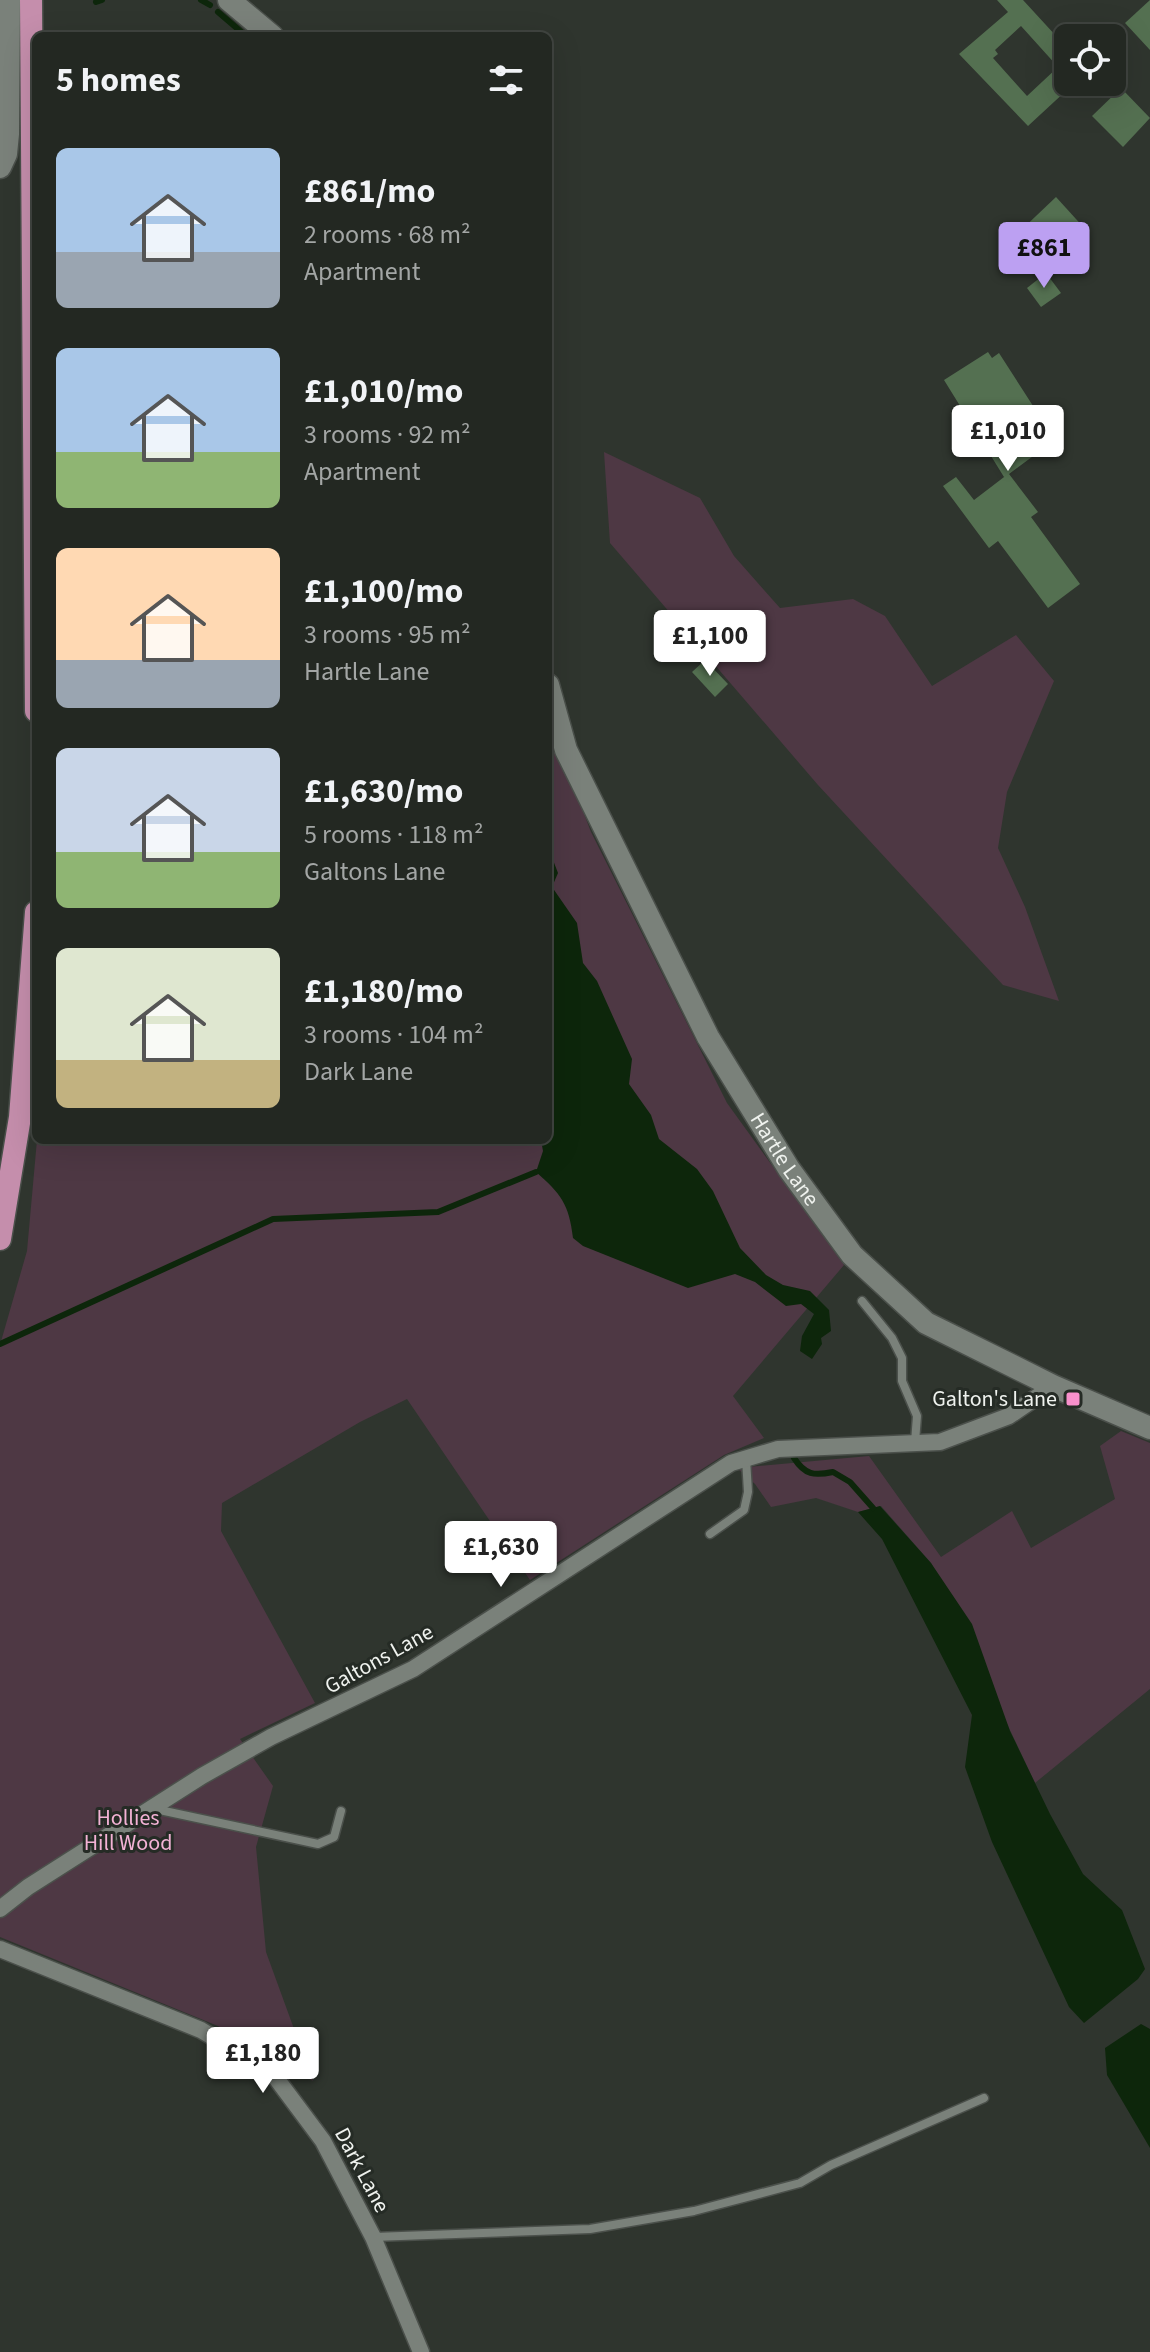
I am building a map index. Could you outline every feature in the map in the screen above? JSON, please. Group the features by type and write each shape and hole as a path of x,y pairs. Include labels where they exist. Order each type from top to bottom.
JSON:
{"highway":[{"path":"35,4 35,32"},
{"path":"0,1239 20,1117 32,963"}],"main road":[{"path":"0,167 6,154 8,134 9,0"},
{"path":"229,0 267,32"},
{"name":"Hartle Lane","path":"552,699 566,750 708,1037 789,1169 852,1255 926,1323 1053,1386 1150,1428"}],"street":[{"name":"Galtons Lane","path":"0,1909 28,1887 202,1776 271,1737 413,1669 731,1463 778,1449 940,1442 1009,1416 1053,1386"},
{"name":"Dark Lane","path":"0,1949 201,2030 273,2074 323,2141 373,2237 421,2352"}],"lane":[{"path":"862,1301 892,1338 902,1358 902,1381 917,1416 915,1443"},
{"path":"710,1534 744,1510 748,1492 746,1459"},
{"path":"154,1809 318,1844 334,1837 341,1811"},
{"path":"373,2237 590,2229 694,2211 800,2183 984,2098"}],"green space":[{"path":"604,452 700,498 734,556 780,608 853,599 885,616 932,686 1016,635 1054,681 1007,792 998,848 1025,907 1059,1001 1003,985 818,785 610,543"},
{"name":"Hollies Hill Wood","path":"552,730 591,832 727,1103 844,1265 733,1396 764,1438 724,1455 530,1580 407,1399 360,1422 222,1503 221,1531 315,1703 240,1739 273,1786 256,1847 266,1952 313,2081 218,2026 0,1937 0,1345 27,1251 37,1144 552,1144"},
{"path":"1121,1431 1150,1443 1150,1689 1035,1783 931,1563 881,1506 858,1512 816,1498 771,1507 755,1484 737,1468 869,1456 941,1557 1012,1511 1031,1548 1115,1499 1100,1446"}],"shaded area":[{"path":"552,857 558,873 552,887"},
{"path":"552,887 577,923 583,963 597,981 632,1059 629,1084 651,1115 659,1139 697,1169 713,1191 740,1248 766,1275 783,1285 810,1291 829,1310 831,1331 821,1338 822,1344 812,1359 800,1351 802,1336 814,1314 801,1304 786,1306 755,1282 735,1274 688,1288 583,1246 573,1238 562,1200 536,1172 543,1151 542,1144 552,1144"},
{"path":"880,1506 931,1563 972,1624 1010,1731 1050,1814 1083,1874 1122,1910 1145,1969 1138,1979 1084,2023 1069,2007 992,1842 965,1767 972,1715 882,1539 858,1512"},
{"path":"1141,2024 1150,2029 1150,2148 1107,2075 1105,2048"}],"building":[{"path":"997,0 1023,0 1054,34 1054,63 1021,26 995,50 998,54 993,58 1027,96 1054,71 1054,96 1060,96 1028,126 959,54 1008,12"},
{"path":"1150,0 1150,50 1126,24"},
{"path":"1126,93 1150,118 1123,147 1092,116 1113,96 1126,96"},
{"path":"1056,197 1086,230 1047,267 1016,235"},
{"path":"1046,273 1061,293 1041,307 1027,288"},
{"path":"988,352 992,358 999,353 1055,440 1009,474 1038,512 1031,517 1080,584 1048,608 998,541 989,548 943,486 956,477 974,500 1008,474 1004,477 944,380"},
{"path":"705,660 728,684 715,697 692,672"}],"waterway":[{"path":"96,2 102,0"},
{"path":"201,0 210,5"},
{"path":"218,12 241,32"},
{"path":"0,1344 273,1219 438,1212 536,1172"},
{"path":"794,1458 810,1473 833,1472 850,1482 873,1508"}],"place":[{"name":"Galton's Lane","path":"1073,1399"}]}
